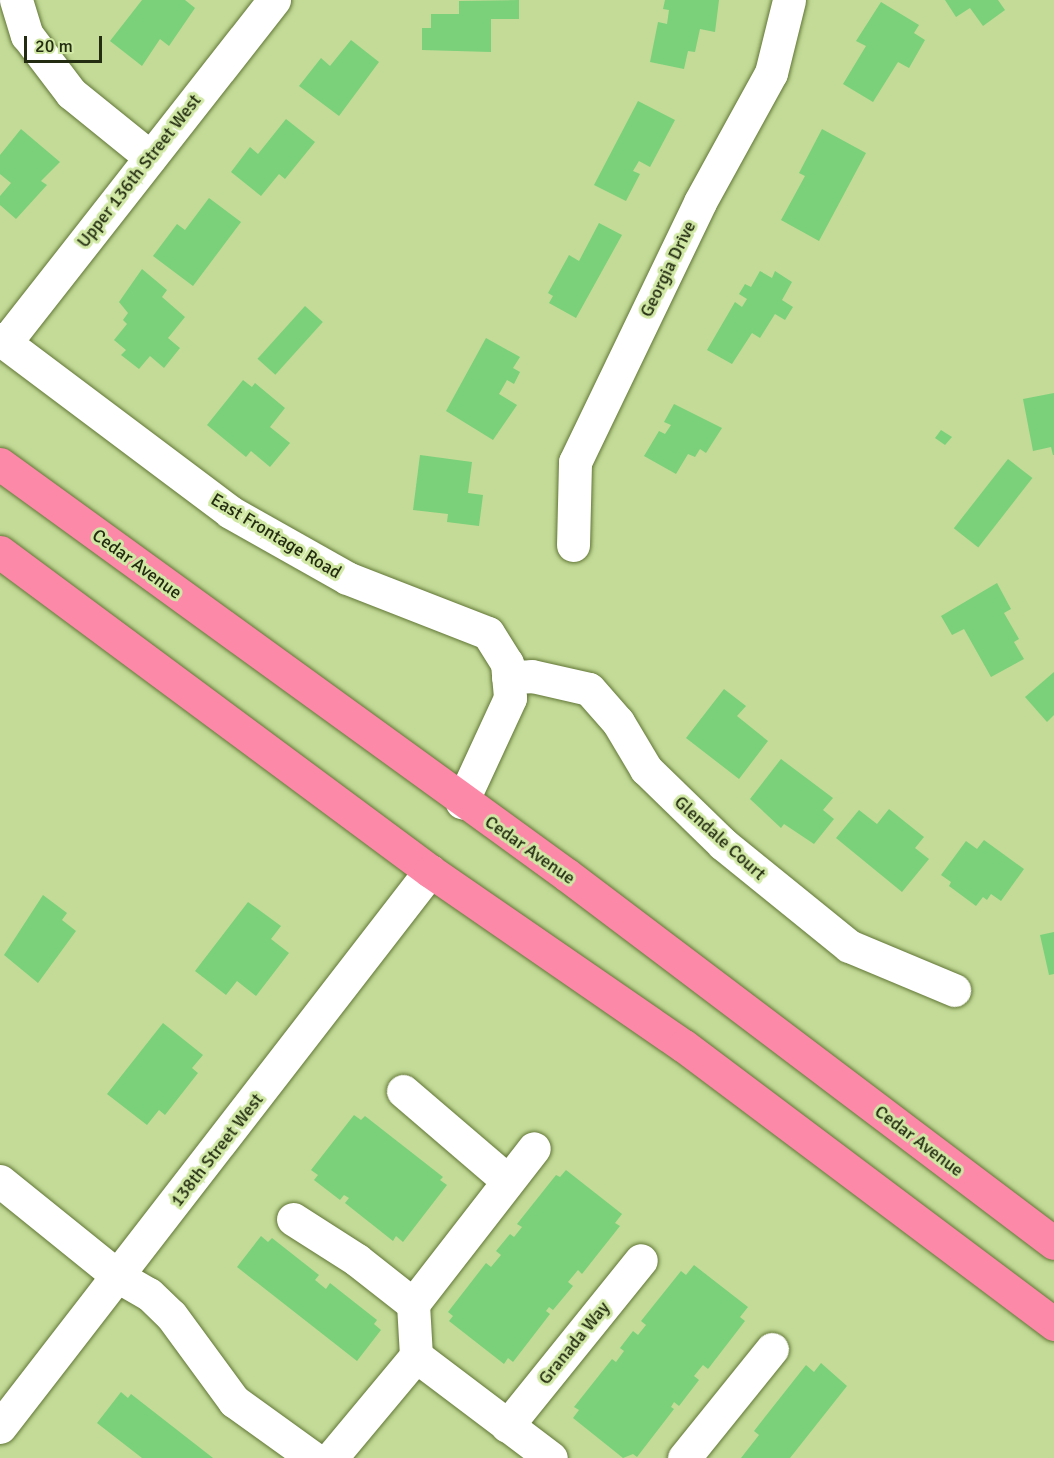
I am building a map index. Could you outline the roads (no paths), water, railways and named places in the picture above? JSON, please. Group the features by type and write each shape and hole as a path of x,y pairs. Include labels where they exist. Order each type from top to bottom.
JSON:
{"highway":[{"name":"Cedar Avenue","path":"0,464 462,802 567,875 1054,1243"},
{"path":"0,552 430,871 684,1046 1054,1324"}],"street":[{"path":"16,0 27,35 71,93 150,157"},
{"name":"Upper 136th Street West","path":"2,341 274,0"},
{"name":"Georgia Drive","path":"573,545 575,462 700,202 771,73 789,0"},
{"name":"East Frontage Road","path":"2,341 230,512 346,578 488,633 507,663 509,687"},
{"name":"Glendale Court","path":"509,687 532,676 589,689 618,722 646,769 732,851 849,946 954,990"},
{"path":"462,802 509,687"},
{"name":"138th Street West","path":"0,1427 119,1277 430,871"},
{"path":"403,1091 507,1180"},
{"path":"332,1458 416,1356 412,1304 534,1148"},
{"path":"0,1181 119,1277 149,1294 171,1315 234,1401 313,1458"},
{"path":"293,1219 357,1260 412,1304"},
{"name":"Granada Way","path":"507,1426 641,1260"},
{"path":"684,1458 772,1349"},
{"path":"416,1356 551,1458"}]}
